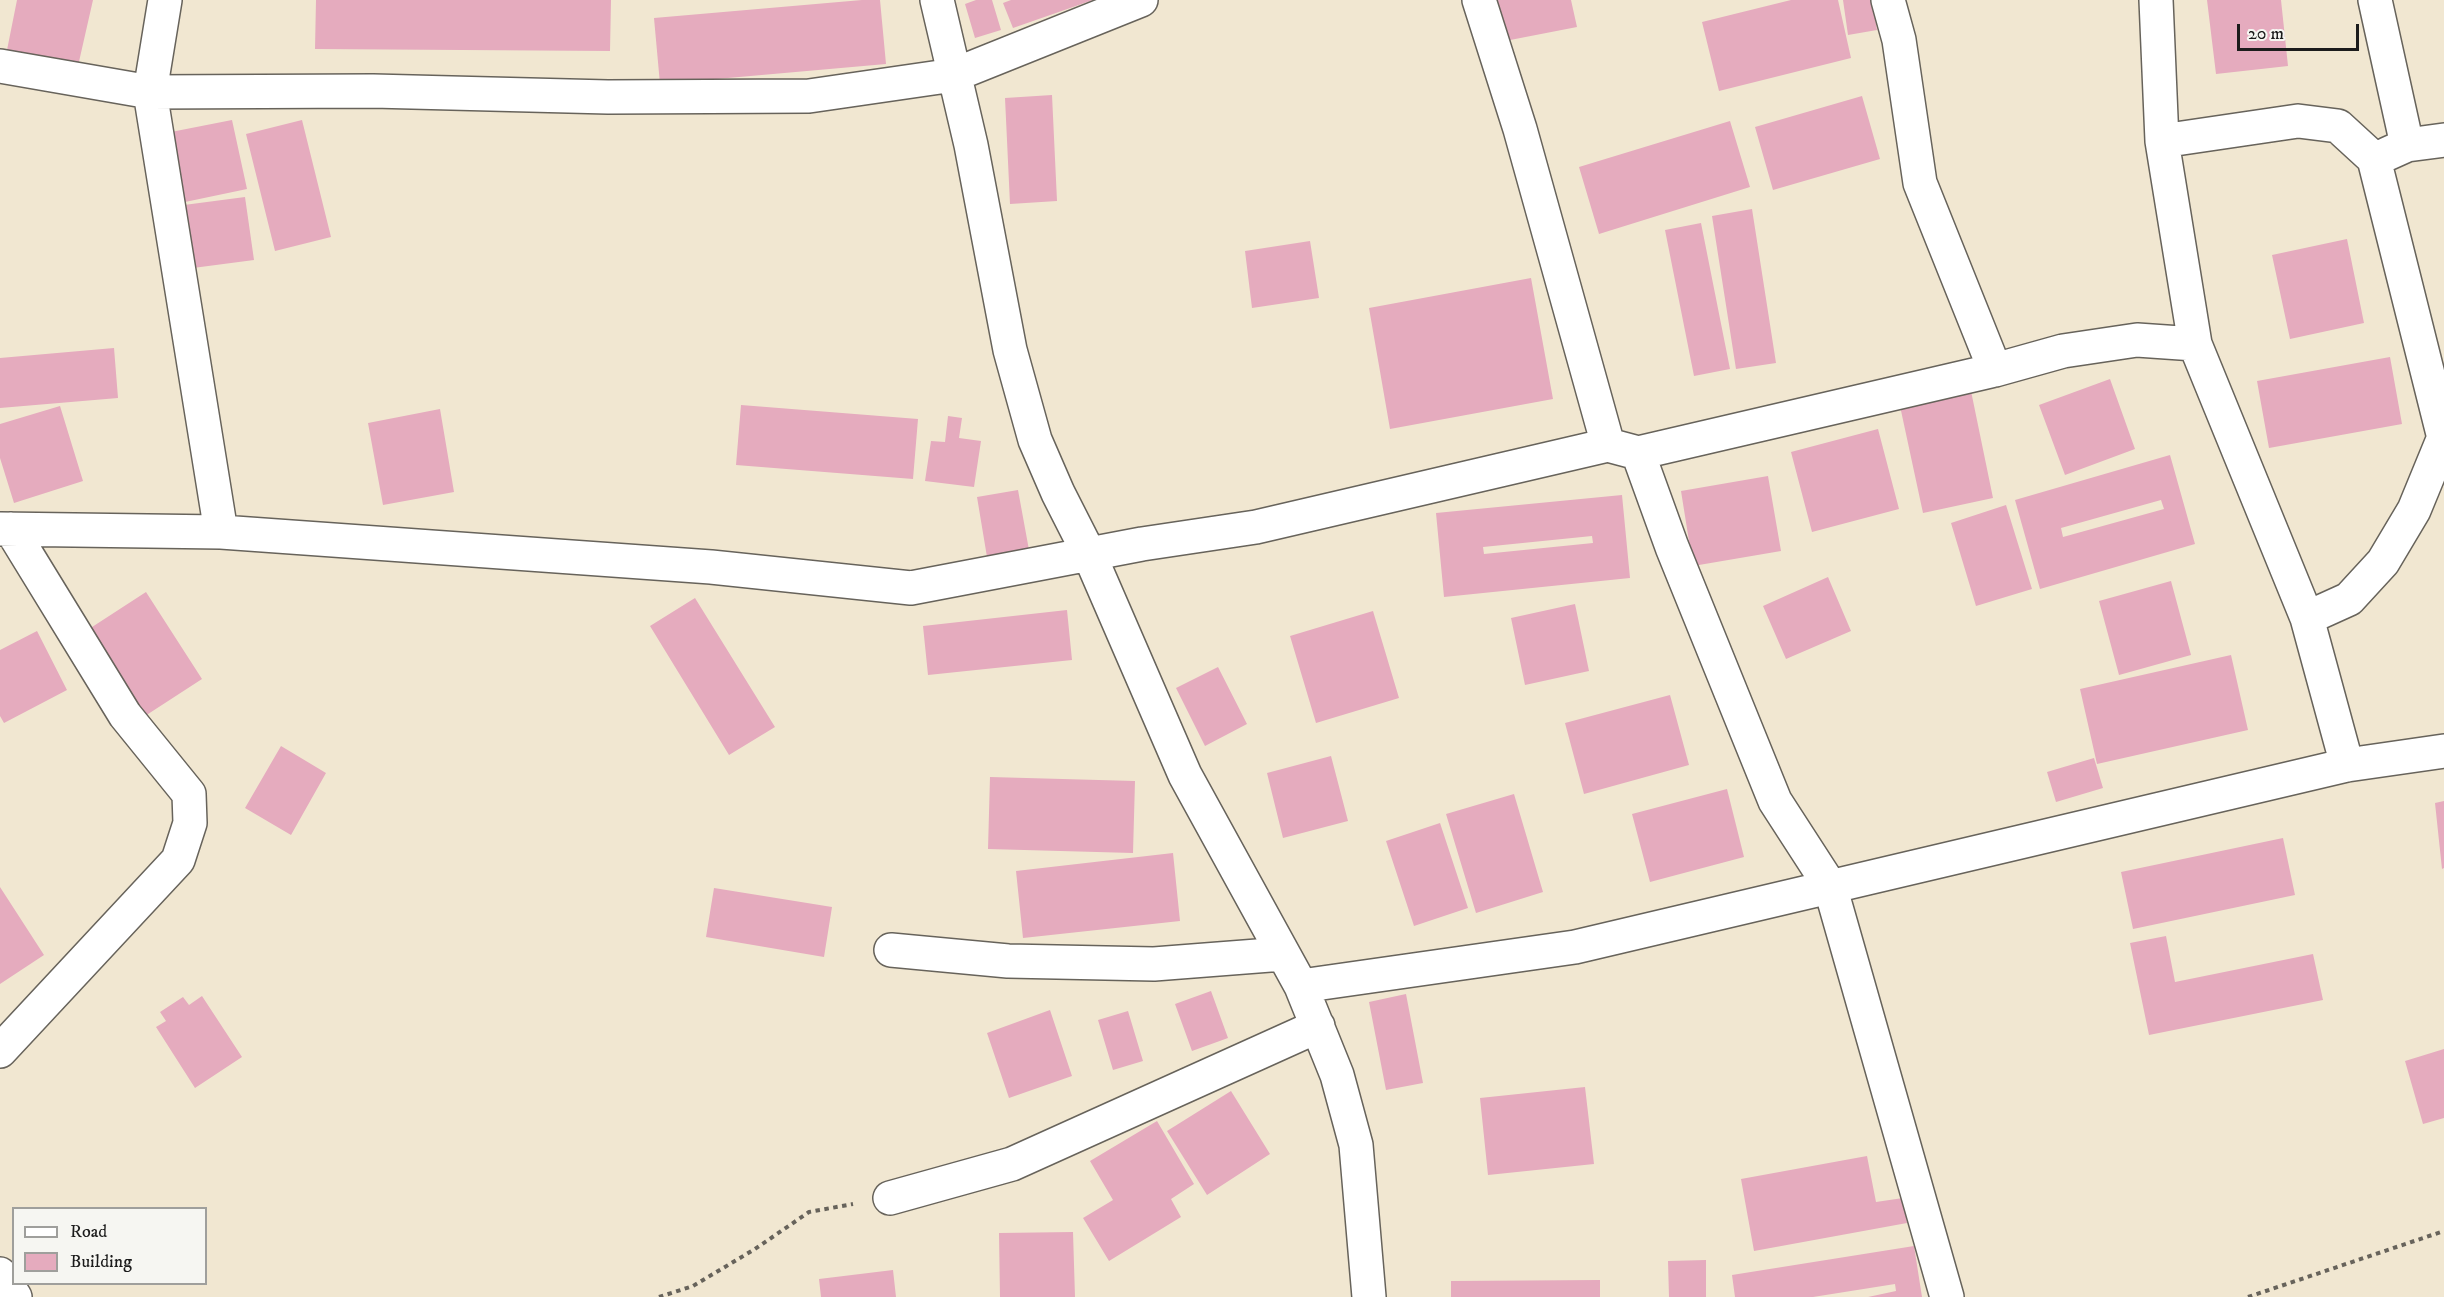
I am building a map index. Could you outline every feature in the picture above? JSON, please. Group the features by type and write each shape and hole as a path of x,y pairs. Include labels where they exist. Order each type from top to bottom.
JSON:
{"street":[{"path":"165,0 150,92 221,531"},
{"path":"937,0 971,145 1011,350 1035,440 1058,493 1090,556 1185,775 1301,986 1318,1026 1337,1075 1356,1145 1370,1297"},
{"path":"0,66 150,92 373,91 608,97 809,96 954,75 1141,0"},
{"path":"1479,0 1623,449 1672,547 1775,801 1830,886 1947,1297"},
{"path":"1888,0 1899,40 1920,183 1995,370"},
{"path":"2156,0 2162,141 2195,344 2307,618 2347,765"},
{"path":"2375,0 2407,145"},
{"path":"2162,141 2298,121 2338,126 2374,159 2444,437 2414,510 2383,562 2349,599 2307,618"},
{"path":"2374,159 2407,145 2444,140"},
{"path":"5,529 221,531 711,567 911,588 1090,556 1142,544 1256,527 1995,370 2063,351 2137,340 2195,344"},
{"path":"0,1050 178,860 190,823 189,794 125,715 5,529"},
{"path":"1301,986 1575,947 2347,765 2444,751"},
{"path":"891,950 1008,961 1154,964 1283,954"},
{"path":"890,1198 1012,1164 1318,1026"},
{"path":"0,1274 15,1297"}],"path":[{"path":"659,1297 693,1286 756,1249 808,1212 890,1198"},
{"path":"2248,1297 2444,1231"}],"building":[{"path":"17,0 93,0 78,66 7,50"},
{"path":"316,0 611,0 610,51 315,49"},
{"path":"880,0 886,64 660,84 654,18"},
{"path":"976,0 992,0 1001,30 975,38 965,4"},
{"path":"1011,0 1093,0 1013,28 1003,3"},
{"path":"1497,0 1571,0 1577,27 1505,41"},
{"path":"1791,0 1838,0 1851,58 1719,91 1702,22"},
{"path":"1843,0 1872,0 1877,30 1848,35"},
{"path":"2207,0 2281,0 2288,66 2216,74"},
{"path":"1052,95 1057,201 1010,204 1005,98"},
{"path":"1862,96 1880,159 1773,190 1755,127"},
{"path":"232,120 247,189 185,202 171,132"},
{"path":"302,120 331,237 275,251 246,134"},
{"path":"1730,121 1750,187 1599,234 1579,167"},
{"path":"245,197 254,260 193,268 184,205"},
{"path":"1752,209 1776,363 1736,369 1712,216"},
{"path":"1701,223 1730,369 1694,376 1665,230"},
{"path":"2347,239 2364,323 2290,339 2272,255"},
{"path":"1310,241 1319,298 1252,308 1245,251"},
{"path":"1531,278 1553,399 1390,429 1369,308"},
{"path":"114,348 118,398 0,408 0,358"},
{"path":"2390,357 2402,424 2269,448 2257,381"},
{"path":"2110,379 2135,449 2065,475 2039,405"},
{"path":"1971,391 1993,498 1923,513 1900,406"},
{"path":"741,405 918,419 913,479 736,465"},
{"path":"60,406 83,481 14,503 0,458 0,424"},
{"path":"440,409 454,492 383,505 368,423"},
{"path":"948,416 962,418 959,438 981,441 974,487 925,481 931,441 945,442"},
{"path":"1878,429 1899,509 1812,532 1791,452"},
{"path":"2170,455 2195,544 2040,589 2015,500","holes":["2161,500 2164,509 2063,537 2061,528"]},
{"path":"1768,476 1781,551 1693,566 1681,491"},
{"path":"1018,490 1029,550 987,557 977,497"},
{"path":"1622,495 1630,578 1444,597 1436,513","holes":["1592,536 1593,543 1484,554 1483,547"]},
{"path":"2006,505 2032,589 1976,606 1951,523"},
{"path":"1828,577 1851,631 1786,659 1763,606"},
{"path":"2171,581 2191,655 2119,675 2099,601"},
{"path":"146,592 202,679 145,716 89,629"},
{"path":"695,598 775,727 729,755 650,626"},
{"path":"1575,604 1589,671 1525,685 1511,618"},
{"path":"1067,610 1072,660 928,675 923,626"},
{"path":"1373,611 1399,698 1316,723 1290,636"},
{"path":"37,631 67,690 4,723 0,716 0,650"},
{"path":"2231,655 2248,730 2097,764 2080,689"},
{"path":"1218,667 1247,724 1205,746 1176,688"},
{"path":"1670,695 1689,765 1584,794 1565,723"},
{"path":"281,746 326,773 291,835 245,808"},
{"path":"1331,756 1348,821 1283,838 1267,773"},
{"path":"2094,758 2103,788 2056,802 2047,772"},
{"path":"990,777 1135,781 1133,853 988,849"},
{"path":"1727,789 1744,857 1650,882 1632,814"},
{"path":"1514,794 1543,892 1476,913 1446,814"},
{"path":"2444,801 2444,868 2442,869 2435,803"},
{"path":"1440,823 1468,908 1414,926 1386,841"},
{"path":"2283,838 2295,895 2133,929 2121,872"},
{"path":"1173,853 1180,921 1023,938 1016,871"},
{"path":"0,887 44,955 0,984"},
{"path":"714,888 832,907 824,957 706,937"},
{"path":"2166,936 2175,982 2313,954 2323,1000 2149,1035 2130,943"},
{"path":"1211,991 1228,1038 1192,1051 1175,1004"},
{"path":"1406,994 1423,1083 1386,1090 1369,1002"},
{"path":"202,996 242,1057 195,1088 156,1027 166,1021 160,1012 183,997 189,1005"},
{"path":"1050,1010 1072,1076 1009,1098 987,1033"},
{"path":"1128,1011 1143,1061 1113,1070 1098,1020"},
{"path":"2444,1049 2444,1118 2423,1124 2405,1061"},
{"path":"1585,1087 1594,1164 1488,1175 1480,1098"},
{"path":"1231,1091 1270,1154 1207,1195 1167,1131"},
{"path":"1157,1121 1194,1184 1171,1199 1181,1217 1109,1261 1083,1218 1113,1200 1090,1161"},
{"path":"1867,1156 1876,1202 1903,1198 1907,1223 1754,1251 1741,1179"},
{"path":"1073,1232 1075,1297 1000,1297 999,1233"},
{"path":"1914,1246 1922,1297 1868,1297 1896,1291 1895,1284 1813,1297 1735,1297 1732,1275"},
{"path":"1706,1260 1706,1297 1669,1297 1668,1261"},
{"path":"893,1270 896,1297 821,1297 819,1279"},
{"path":"1600,1280 1600,1297 1451,1297 1451,1281"}]}
